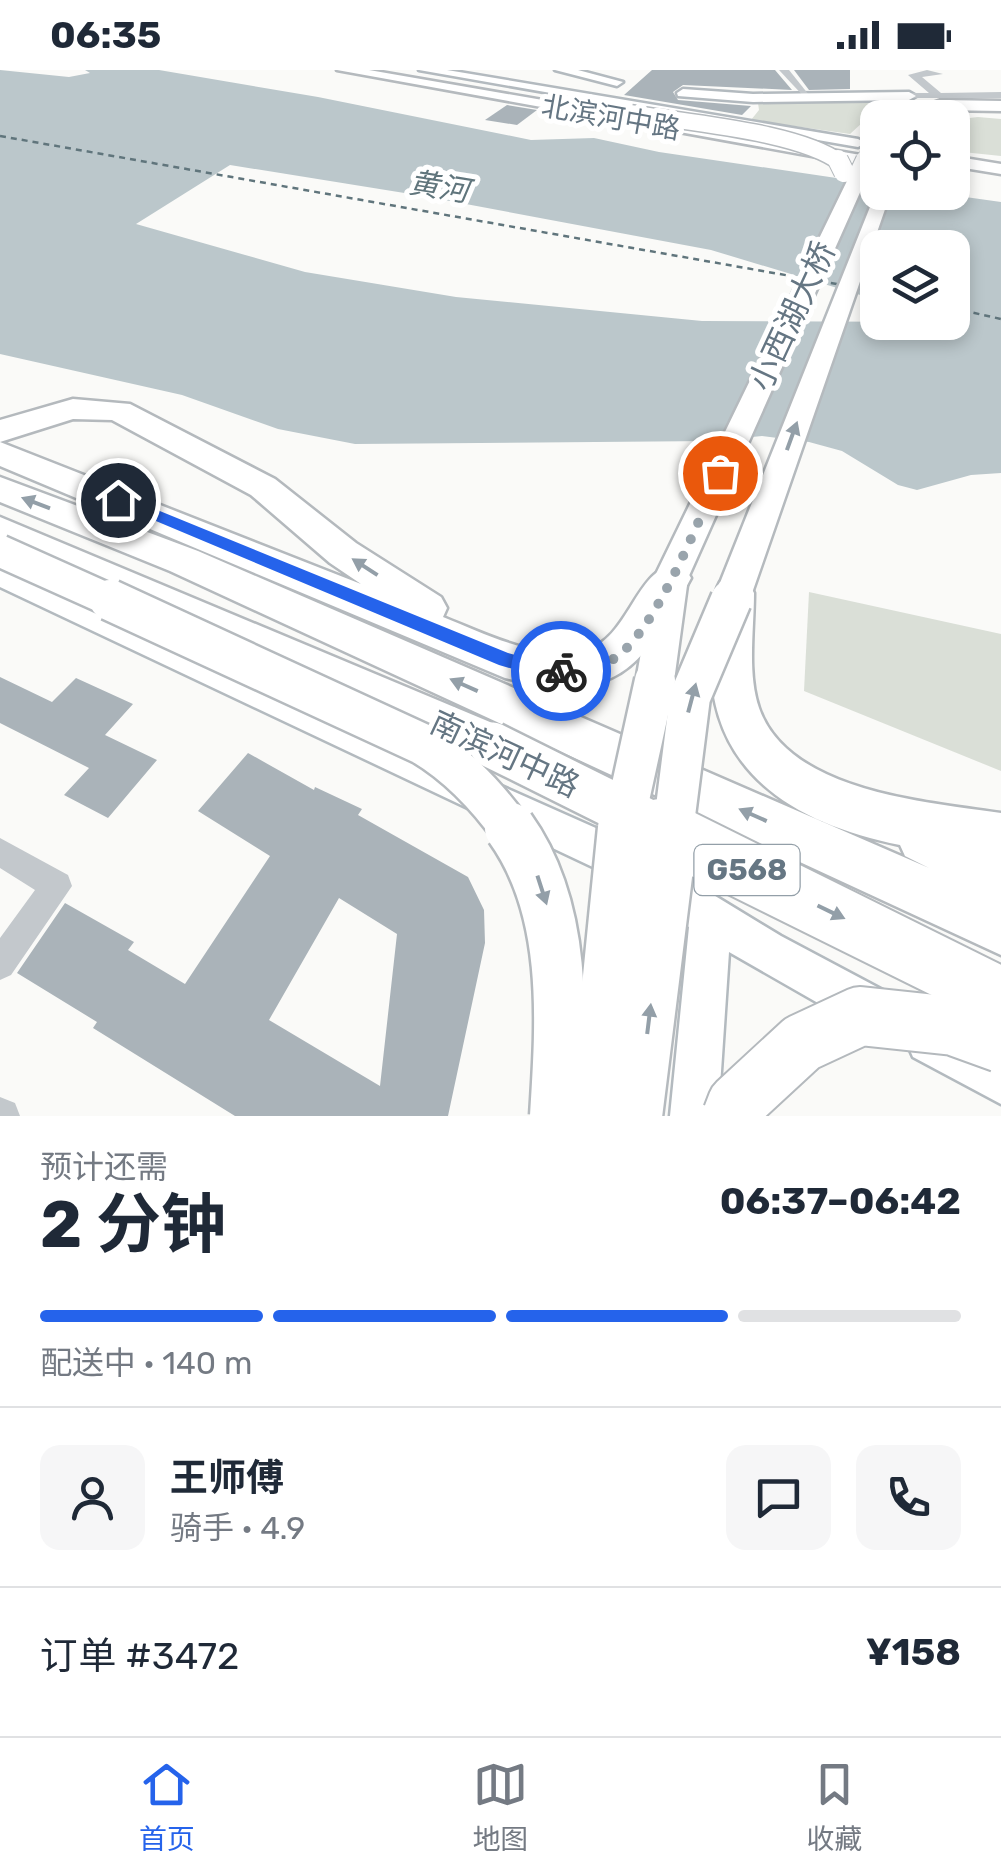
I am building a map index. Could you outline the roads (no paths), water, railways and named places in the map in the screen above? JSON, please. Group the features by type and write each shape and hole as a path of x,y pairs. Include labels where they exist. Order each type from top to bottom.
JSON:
{"highway":[{"path":"0,432 30,419 73,410 119,411 263,487 344,553 505,660"},
{"path":"0,453 505,660 551,672 614,660 638,635 671,578"},
{"name":"南滨河中路","path":"1,534 202,569 1001,927"},
{"name":"南滨河中路","path":"1,534 492,745 1001,994"},
{"path":"734,594 734,698 739,718 758,751 837,805 884,819 1001,838"},
{"path":"884,819 1001,876"},
{"path":"732,1116 737,1104 802,1044 860,1016 954,1026 1001,1043"}],"main road":[{"name":"北滨河中路","path":"344,70 397,74 858,143"},
{"name":"北滨河中路","path":"397,74 860,170"},
{"path":"397,74 720,127 815,148 841,162 844,172 860,171"},
{"path":"904,100 909,96"},
{"path":"970,106 1001,106"},
{"path":"970,113 1001,114"},
{"path":"970,162 1001,169"},
{"path":"970,171 1001,169"},
{"path":"970,176 1001,183"},
{"name":"小西湖大桥","path":"594,1116 620,846 655,681 671,578 860,186"},
{"name":"小西湖大桥","path":"636,1116 690,697 734,594 875,210"},
{"path":"1,534 392,726 449,761 486,796 514,832 538,877 552,921 562,1030 555,1116"}],"street":[{"path":"425,70 858,143"},
{"path":"561,70 634,86"},
{"path":"784,70 810,98"},
{"path":"932,70 938,74 914,75 933,100"},
{"path":"672,92 810,98 909,96 920,100"},
{"path":"969,100 1001,94"},
{"name":"南滨河中路","path":"1,534 611,855 711,917 1001,1080"},
{"path":"0,852 57,886 0,964"},
{"path":"584,1116 611,855"},
{"path":"694,1116 711,917"}],"water":[{"name":"黄河","path":"0,70 69,77 90,73 85,70 159,70 531,140 594,138 659,152 860,182 860,210 970,210 970,198 1001,202 1001,473 971,475 917,490 898,485 842,451 762,436 712,441 355,444 278,429 182,395 0,354","holes":["230,165 423,196 711,250 860,295 860,230 970,230 970,340 860,340 860,322 702,321 456,297 305,272 136,224"]}]}
